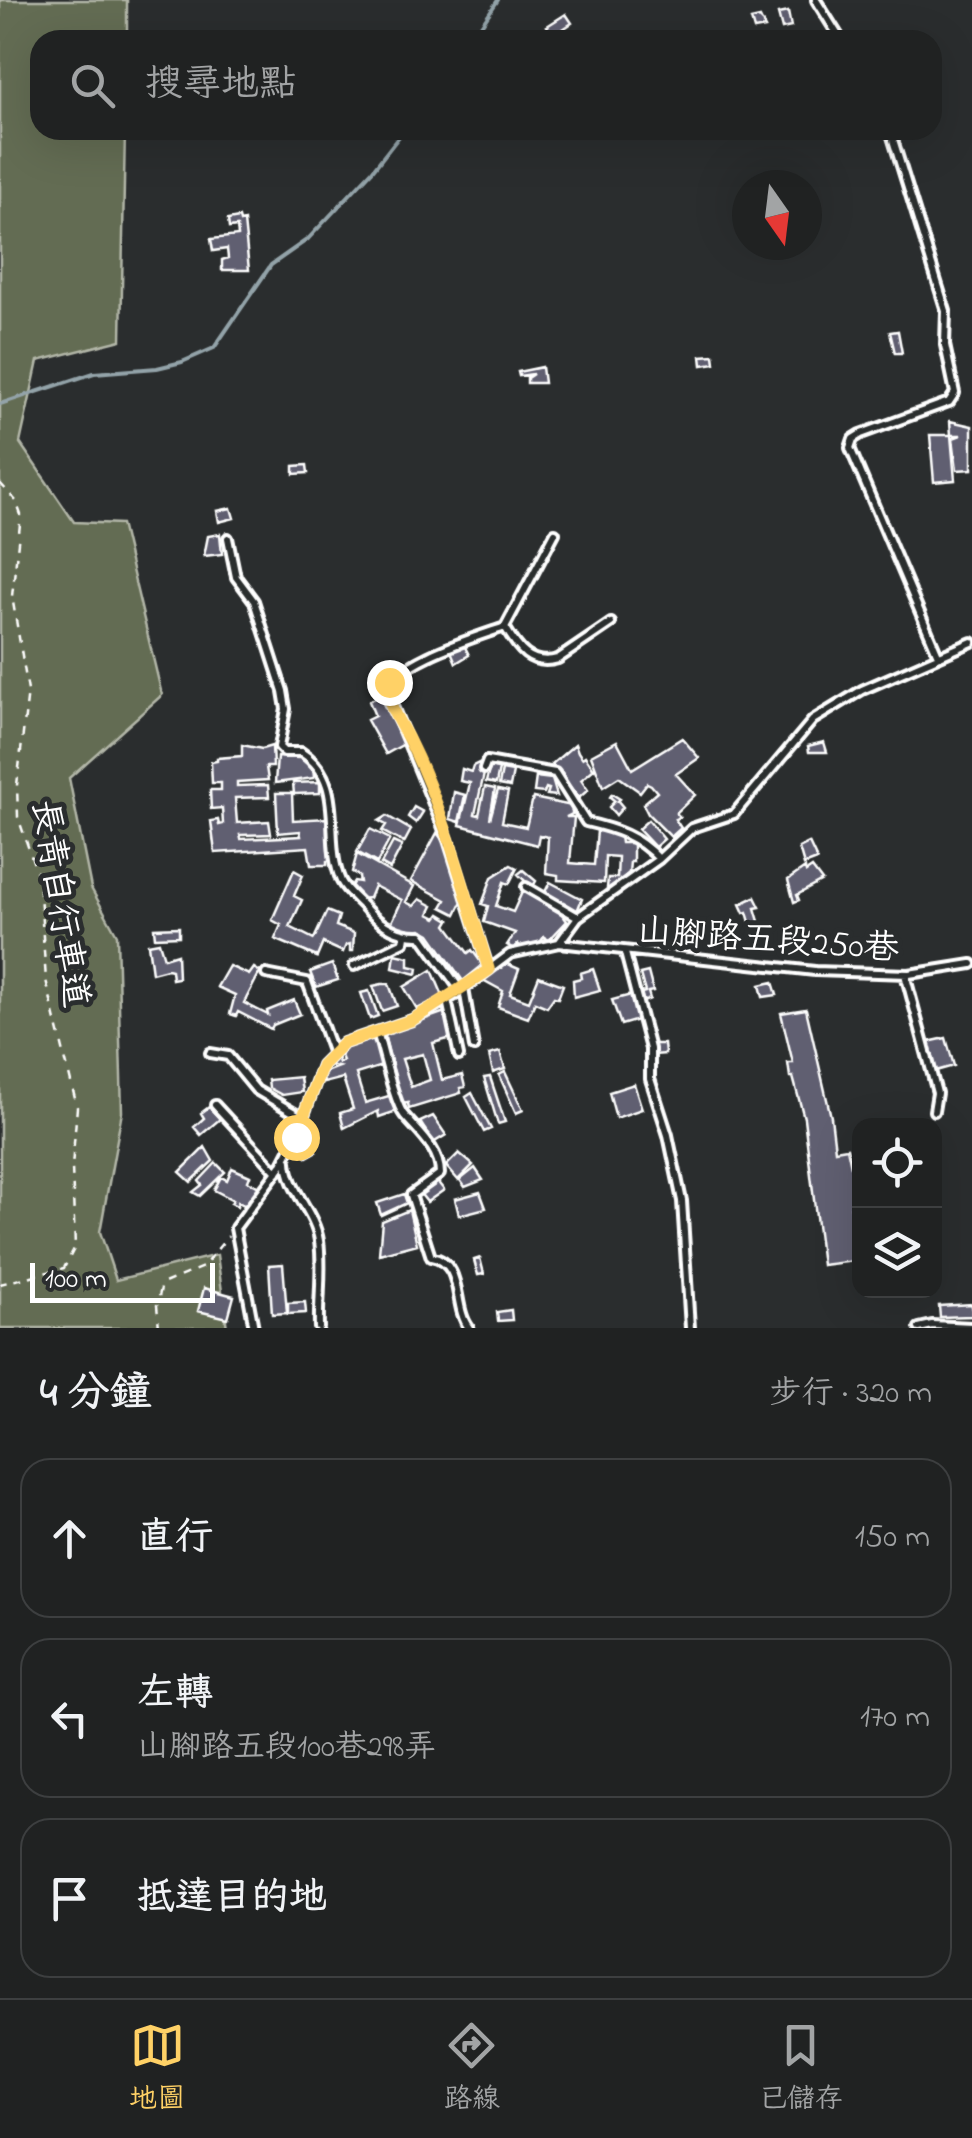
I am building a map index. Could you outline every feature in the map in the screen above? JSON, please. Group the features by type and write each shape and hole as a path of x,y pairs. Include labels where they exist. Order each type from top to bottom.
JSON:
{"lane":[{"path":"816,0 834,30"},
{"path":"893,140 946,311 945,345 955,393 949,402 861,434 850,448 938,655"},
{"path":"489,970 448,840 387,692 389,682 397,674 457,643 504,628 556,534"},
{"path":"228,538 236,577 254,601 283,692 286,708 279,747 284,752 301,752 322,770 342,882 374,917 405,936 421,936 430,944 462,990 474,1047"},
{"path":"504,628 519,651 538,662 548,662 611,623"},
{"path":"559,944 578,917 660,859 692,828 734,814 813,720 862,690 972,642"},
{"path":"484,769 487,761 555,773 586,822 644,842 660,859"},
{"path":"526,888 578,917"},
{"path":"354,966 404,942 405,936"},
{"name":"山腳路五段250巷","path":"333,1054 344,1043 412,1020 462,990 510,954 559,944 815,971 905,974 972,964"},
{"path":"625,953 650,1049 650,1079 668,1135 682,1201 690,1328"},
{"path":"266,974 307,982 333,1054 322,1065 286,1165 319,1242 319,1328"},
{"path":"905,974 937,1093 934,1111"},
{"path":"446,1000 459,1056"},
{"path":"378,1032 402,1113 414,1122 438,1160 440,1174 411,1195 431,1257 440,1258 452,1272 469,1328"},
{"path":"210,1053 228,1056 256,1090 303,1118"},
{"path":"215,1105 277,1172"},
{"path":"254,1328 235,1228 290,1150"},
{"path":"919,1328 972,1327"}],"path":[{"name":"長青自行車道","path":"0,483 16,500 21,515 12,596 28,691 18,817 39,880 46,980 78,1107 72,1167 75,1248 64,1268 0,1284"},
{"path":"159,1328 157,1305 162,1284 203,1267 235,1228"}],"green space":[{"path":"0,0 127,0 127,30 30,30 30,140 125,140 121,340 38,361 20,443 74,522 121,524 162,695 69,778 91,888 117,935 122,1112 100,1232 116,1280 217,1255 227,1328 0,1328"}],"building":[{"path":"788,12 791,27 782,29 778,14"},
{"path":"566,14 572,23 562,30 550,30 547,26"},
{"path":"760,18 765,28 754,30 751,20"},
{"path":"228,220 244,221 249,270 222,270 222,260 228,258 227,249 213,251 211,239 238,236 237,227 229,228"},
{"path":"898,331 902,353 895,353 890,332"},
{"path":"714,355 715,363 702,365 701,356"},
{"path":"542,367 544,383 527,383 533,374 519,376 518,372"},
{"path":"950,421 972,426 972,469 957,470 953,438 961,435 951,435"},
{"path":"930,435 951,435 955,480 934,482"},
{"path":"307,465 308,473 294,474 294,466"},
{"path":"231,508 234,518 219,522 217,511"},
{"path":"220,534 222,554 204,556 208,536"},
{"path":"464,645 469,655 456,663 451,651"},
{"path":"379,696 404,744 386,754 367,720 375,716 369,701"},
{"path":"682,738 699,758 676,774 695,795 676,813 681,828 671,837 643,804 657,792 651,785 647,783 640,792 619,777 603,787 591,755 617,741 632,769"},
{"path":"824,742 827,752 809,752 808,746"},
{"path":"575,744 594,769 581,780 588,790 579,798 552,764"},
{"path":"242,745 262,749 272,746 273,767 266,767 268,780 237,782 237,786 268,785 269,797 235,798 237,823 269,821 271,834 240,835 241,839 301,836 300,831 278,833 276,793 292,793 293,820 328,818 334,860 327,861 327,865 311,865 308,847 215,853 211,821 223,824 222,808 211,809 210,790 221,790 221,783 212,783 211,762 242,756"},
{"path":"277,757 300,758 313,766 314,778 275,783"},
{"path":"479,763 484,774 475,814 479,815 485,787 495,789 490,819 498,790 508,792 502,822 526,827 533,798 572,806 572,814 566,817 574,817 570,863 594,865 597,831 603,831 620,836 621,843 633,843 629,873 612,889 607,888 608,878 617,878 618,857 605,856 604,883 558,880 558,875 546,873 548,837 539,835 537,845 460,825 470,783 460,781 462,769 471,772"},
{"path":"490,767 499,769 496,784 486,782"},
{"path":"502,770 513,772 510,787 499,785"},
{"path":"536,777 552,779 557,796 547,795 546,788 544,793 534,792"},
{"path":"320,782 320,793 294,794 293,783"},
{"path":"454,792 465,795 459,822 450,819"},
{"path":"612,794 623,807 616,815 609,807 615,801 610,797"},
{"path":"414,807 423,812 416,823 408,817"},
{"path":"387,816 411,830 404,843 382,831 386,825 379,821"},
{"path":"648,820 664,839 655,847 638,829"},
{"path":"370,829 390,839 377,863 357,852"},
{"path":"437,833 445,843 463,900 456,914 442,907 446,900 411,881"},
{"path":"393,842 402,846 390,869 381,864"},
{"path":"809,843 817,860 804,865 799,848"},
{"path":"357,854 414,886 406,902 414,906 420,899 433,906 429,914 437,918 440,914 450,920 447,925 468,953 472,950 483,965 463,981 430,934 421,929 402,931 391,924 402,900 374,886 369,898 361,899 351,886 354,881 360,882 352,872"},
{"path":"511,865 517,868 509,884 504,882 496,906 513,912 523,890 559,910 567,921 549,940 544,937 537,946 518,944 514,949 507,945 515,933 484,922 488,906 482,904 492,877"},
{"path":"805,868 806,872 812,868 822,881 797,895 799,900 794,902 788,880"},
{"path":"294,870 303,875 294,896 302,900 290,927 314,939 327,911 339,916 336,926 354,933 353,951 350,944 343,952 323,943 317,957 275,939 281,925 272,920"},
{"path":"523,870 536,881 532,888 518,874"},
{"path":"550,882 582,899 577,911 544,894"},
{"path":"755,897 760,907 755,908 761,928 752,929 740,904"},
{"path":"179,927 179,936 155,937 154,928"},
{"path":"159,942 164,958 177,954 178,978 172,979 171,970 167,969 152,973 148,944"},
{"path":"395,954 409,957 409,966 418,968 417,974 393,968"},
{"path":"505,963 519,969 510,994 529,1001 539,976 563,985 558,998 554,997 547,1007 535,1002 528,1018 498,1007 503,991 483,980"},
{"path":"332,964 338,980 316,987 310,972"},
{"path":"229,966 249,975 254,968 260,972 244,1003 268,1015 267,1011 294,1000 300,1014 271,1029 238,1012 236,1016 230,1014 235,995 217,987"},
{"path":"593,969 600,990 574,997 573,980"},
{"path":"432,970 443,996 417,1009 404,987"},
{"path":"648,972 653,991 648,992 650,999 643,1002 641,993 645,992 640,974"},
{"path":"773,982 777,995 763,997 760,985"},
{"path":"389,984 397,1006 382,1011 373,986"},
{"path":"369,991 378,1016 370,1019 361,993"},
{"path":"631,995 638,1020 621,1025 612,1000"},
{"path":"806,1009 835,1150 847,1148 852,1171 852,1261 822,1265 804,1118 790,1077 788,1063 793,1063 781,1013"},
{"path":"445,1012 452,1038 433,1043 442,1080 462,1075 465,1087 460,1088 461,1093 409,1109 408,1103 402,1104 386,1033","holes":["423,1054 430,1080 411,1087 402,1059"]},
{"path":"376,1037 382,1066 356,1074 365,1103 392,1095 397,1111 379,1117 378,1111 344,1128 340,1113 353,1109 343,1078 324,1083 323,1077 325,1072 338,1067 329,1065 336,1054 339,1063 343,1061 339,1050"},
{"path":"946,1038 954,1066 936,1071 928,1042"},
{"path":"653,1044 664,1044 665,1054 654,1055"},
{"path":"500,1052 505,1069 493,1073 489,1055"},
{"path":"505,1072 523,1110 516,1113 499,1075"},
{"path":"300,1077 302,1092 282,1095 269,1088 268,1080"},
{"path":"490,1077 505,1122 498,1124 484,1078"},
{"path":"634,1084 642,1109 616,1118 609,1092"},
{"path":"472,1093 491,1129 484,1132 466,1097"},
{"path":"209,1107 220,1119 201,1135 194,1127"},
{"path":"433,1116 446,1135 433,1143 420,1122"},
{"path":"310,1140 316,1152 307,1157 301,1145"},
{"path":"205,1147 213,1161 191,1182 180,1172"},
{"path":"459,1153 473,1165 458,1180 446,1166"},
{"path":"216,1163 225,1172 200,1196 193,1192 202,1185 199,1181"},
{"path":"232,1168 250,1176 248,1181 259,1187 246,1206 231,1203 233,1200 214,1190 221,1177 227,1180"},
{"path":"475,1168 483,1180 465,1187 460,1180"},
{"path":"436,1180 444,1190 427,1202 419,1192"},
{"path":"480,1192 486,1208 459,1215 455,1199"},
{"path":"404,1194 407,1203 381,1215 377,1203"},
{"path":"409,1210 417,1244 379,1254 382,1221"},
{"path":"480,1258 484,1274 478,1275 474,1260"},
{"path":"283,1264 287,1313 272,1314 269,1265"},
{"path":"204,1288 234,1296 228,1318 198,1311"},
{"path":"305,1302 306,1313 288,1314 288,1303"},
{"path":"972,1304 972,1316 940,1317 939,1306"},
{"path":"511,1310 512,1320 498,1321 497,1312"}],"waterway":[{"path":"478,30 498,0"},
{"path":"0,404 94,373 157,368 214,348 271,265 308,239 396,140"}],"route":[{"path":"296,1137 322,1065 344,1043 412,1020 489,970 448,840 416,757 388,701 389,682"}]}
